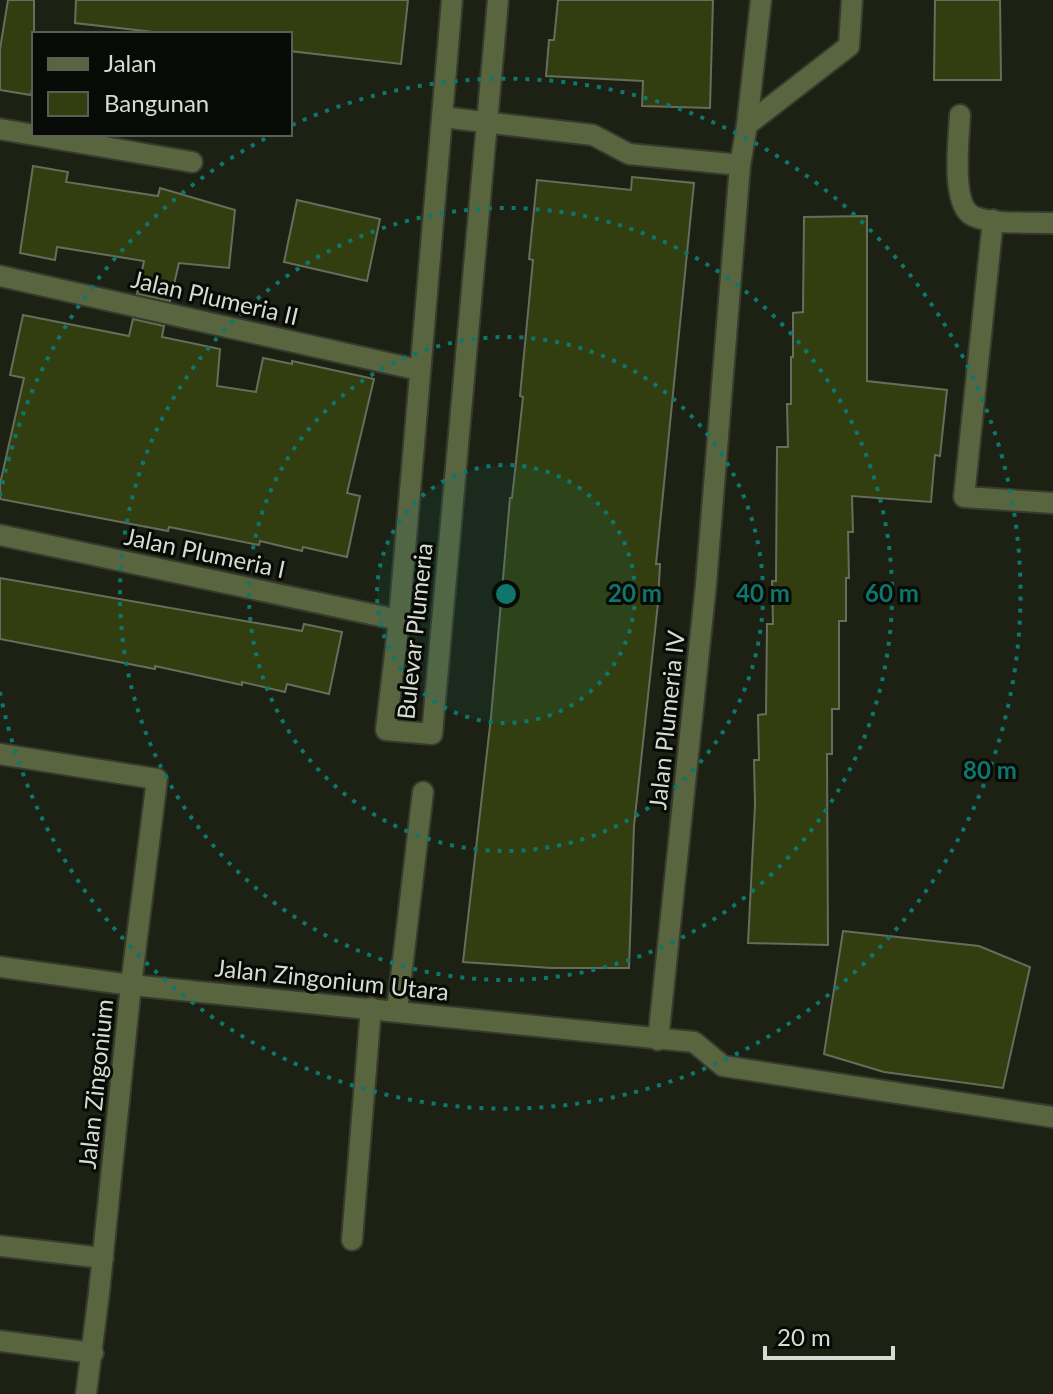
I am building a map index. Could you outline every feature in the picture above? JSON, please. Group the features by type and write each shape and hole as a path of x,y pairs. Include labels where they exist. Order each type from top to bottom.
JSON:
{"street":[{"name":"Bulevar Plumeria","path":"452,0 399,620 386,730 432,734 498,0"},
{"name":"Jalan Plumeria IV","path":"658,1040 706,584 740,165 761,0"},
{"path":"747,125 849,46 852,0"},
{"path":"960,115 958,183 962,204 971,215 993,220 1053,223"},
{"path":"442,117 593,135 629,154 740,165"},
{"path":"0,129 32,134"},
{"path":"41,136 192,162"},
{"path":"993,220 964,497 1053,503"},
{"name":"Jalan Plumeria II","path":"0,276 419,370"},
{"name":"Jalan Plumeria I","path":"0,535 399,620"},
{"name":"Jalan Zingonium","path":"0,754 157,779 131,985 94,1346 86,1394"},
{"path":"397,1011 423,792"},
{"name":"Jalan Zingonium Utara","path":"0,967 131,985 694,1042 723,1066 1053,1117"},
{"path":"352,1240 371,1008"},
{"path":"0,1246 103,1258"},
{"path":"0,1341 94,1346"}],"building":[{"path":"8,0 34,0 31,95 0,90 0,49"},
{"path":"76,0 408,0 401,64 292,51 292,32 154,32 75,23"},
{"path":"558,0 713,0 710,108 642,106 643,81 546,76 549,40 554,40"},
{"path":"935,0 1000,0 1001,80 934,80"},
{"path":"33,166 68,172 66,182 158,196 160,188 235,210 229,268 179,263 170,301 137,294 144,261 57,247 55,260 20,253"},
{"path":"632,177 694,183 656,564 660,564 658,603 634,826 629,968 551,968 463,962 523,397 520,396 537,180 631,190"},
{"path":"297,200 380,219 367,281 284,262"},
{"path":"867,216 867,381 947,390 940,456 935,455 931,502 852,496 853,532 848,532 846,621 839,621 839,709 832,709 832,754 827,754 828,945 748,943 755,805 754,760 759,760 758,715 766,714 767,624 773,624 772,581 776,581 777,447 788,447 787,404 791,404 793,313 803,312 804,217"},
{"path":"23,315 129,336 133,319 164,326 162,337 220,349 217,386 256,392 263,358 292,364 292,361 374,379 347,493 360,496 347,557 260,541 259,545 169,527 168,531 0,499 0,484 24,378 10,375"},
{"path":"0,578 302,631 304,624 342,632 329,694 287,684 285,692 242,682 242,685 155,666 155,669 0,639"},
{"path":"843,931 979,946 1030,967 1003,1088 884,1072 824,1054"}]}
